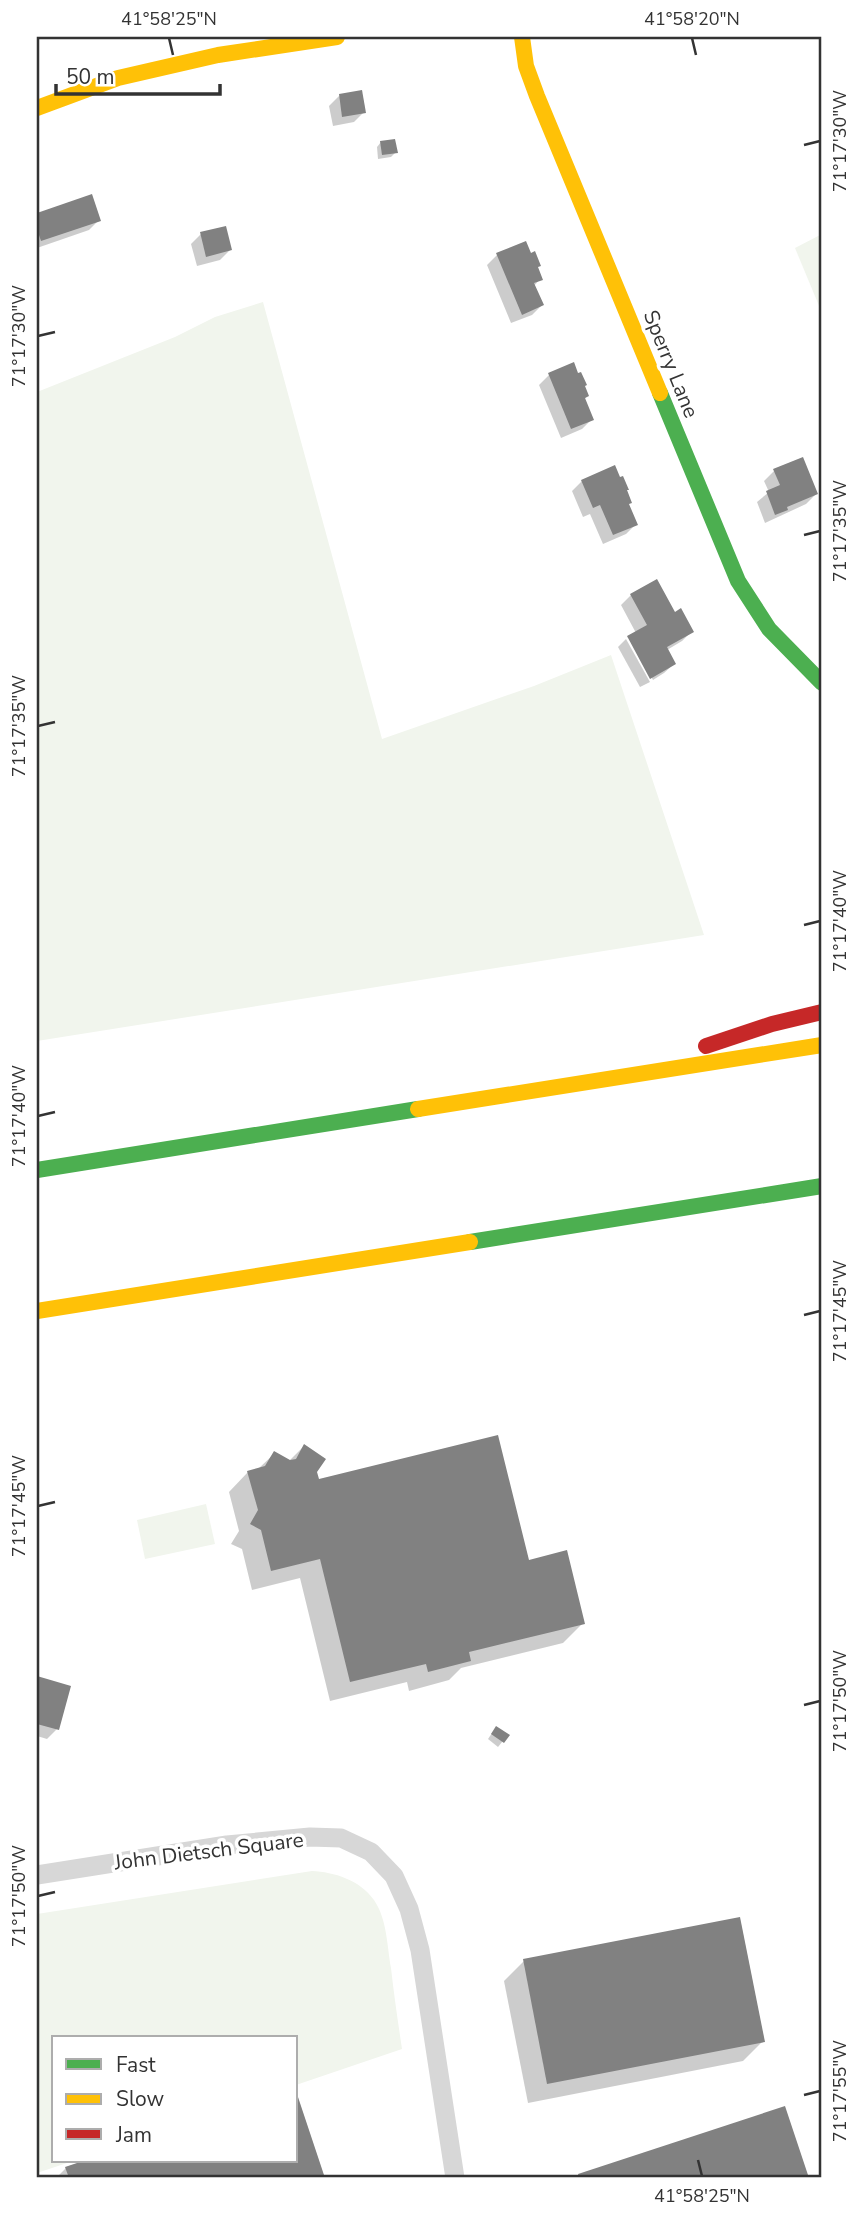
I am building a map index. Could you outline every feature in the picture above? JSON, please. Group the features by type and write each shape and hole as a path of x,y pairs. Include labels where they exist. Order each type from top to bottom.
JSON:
{"main road":[{"path":"37,108 118,78 218,55 337,37"},
{"name":"Sperry Lane","path":"522,37 526,66 537,96 738,580 769,629 822,683"},
{"path":"605,1080 772,1024 822,1012"},
{"path":"37,1170 822,1045"},
{"path":"37,1311 822,1186"},
{"path":"752,1197 822,1202"}],"street":[{"name":"John Dietsch Square","path":"37,1875 227,1845 310,1837 341,1838 371,1852 394,1876 409,1909 420,1950 456,2178"}],"shaded area":[{"path":"822,234 822,313 795,248"},
{"path":"263,302 382,739 534,686 611,655 704,935 37,1041 37,392 175,337 215,317"},
{"path":"206,1504 215,1544 145,1559 137,1520"},
{"path":"312,1871 338,1875 362,1887 374,1900 382,1915 402,2049 298,2084 298,2036 52,2036 52,2162 70,2162 37,2173 37,1914"}],"building":[{"path":"362,90 366,113 342,117 339,94"},
{"path":"395,139 398,153 382,155 380,141"},
{"path":"92,194 101,221 41,241 37,229 37,213"},
{"path":"226,226 232,250 206,257 200,232"},
{"path":"526,241 531,253 535,251 541,266 538,267 543,280 534,283 544,305 522,315 496,253"},
{"path":"574,362 587,385 585,386 589,396 585,398 594,420 571,429 548,373"},
{"path":"803,457 818,494 775,515 766,491 780,485 773,469"},
{"path":"615,465 629,490 632,503 629,504 638,525 613,535 600,505 593,508 581,480"},
{"path":"657,579 675,612 681,608 694,632 667,647 676,664 650,679 627,636 647,625 630,594"},
{"path":"498,1435 529,1560 567,1550 585,1624 469,1652 471,1661 428,1672 426,1664 350,1682 320,1559 271,1571 261,1530 250,1524 258,1510 247,1471 265,1466 274,1451 290,1460 296,1459 304,1444 326,1459 317,1472 319,1479"},
{"path":"37,1676 71,1686 59,1730 37,1724"},
{"path":"496,1726 510,1735 504,1743 491,1734"},
{"path":"740,1917 765,2042 547,2084 523,1959"},
{"path":"298,2097 325,2178 69,2178 65,2167 80,2162 298,2162"},
{"path":"785,2106 809,2178 579,2178 578,2174"}],"traffic: fast":[{"path":"660,393 738,581 769,629 822,683"},
{"path":"37,1170 418,1109"},
{"path":"470,1242 822,1186"}],"traffic: slow":[{"path":"37,108 118,78 218,55 337,37"},
{"path":"522,37 526,66 537,96 660,393"},
{"path":"418,1109 822,1045"},
{"path":"37,1311 470,1242"}],"traffic: jam":[{"path":"706,1046 772,1024 822,1012"}]}
